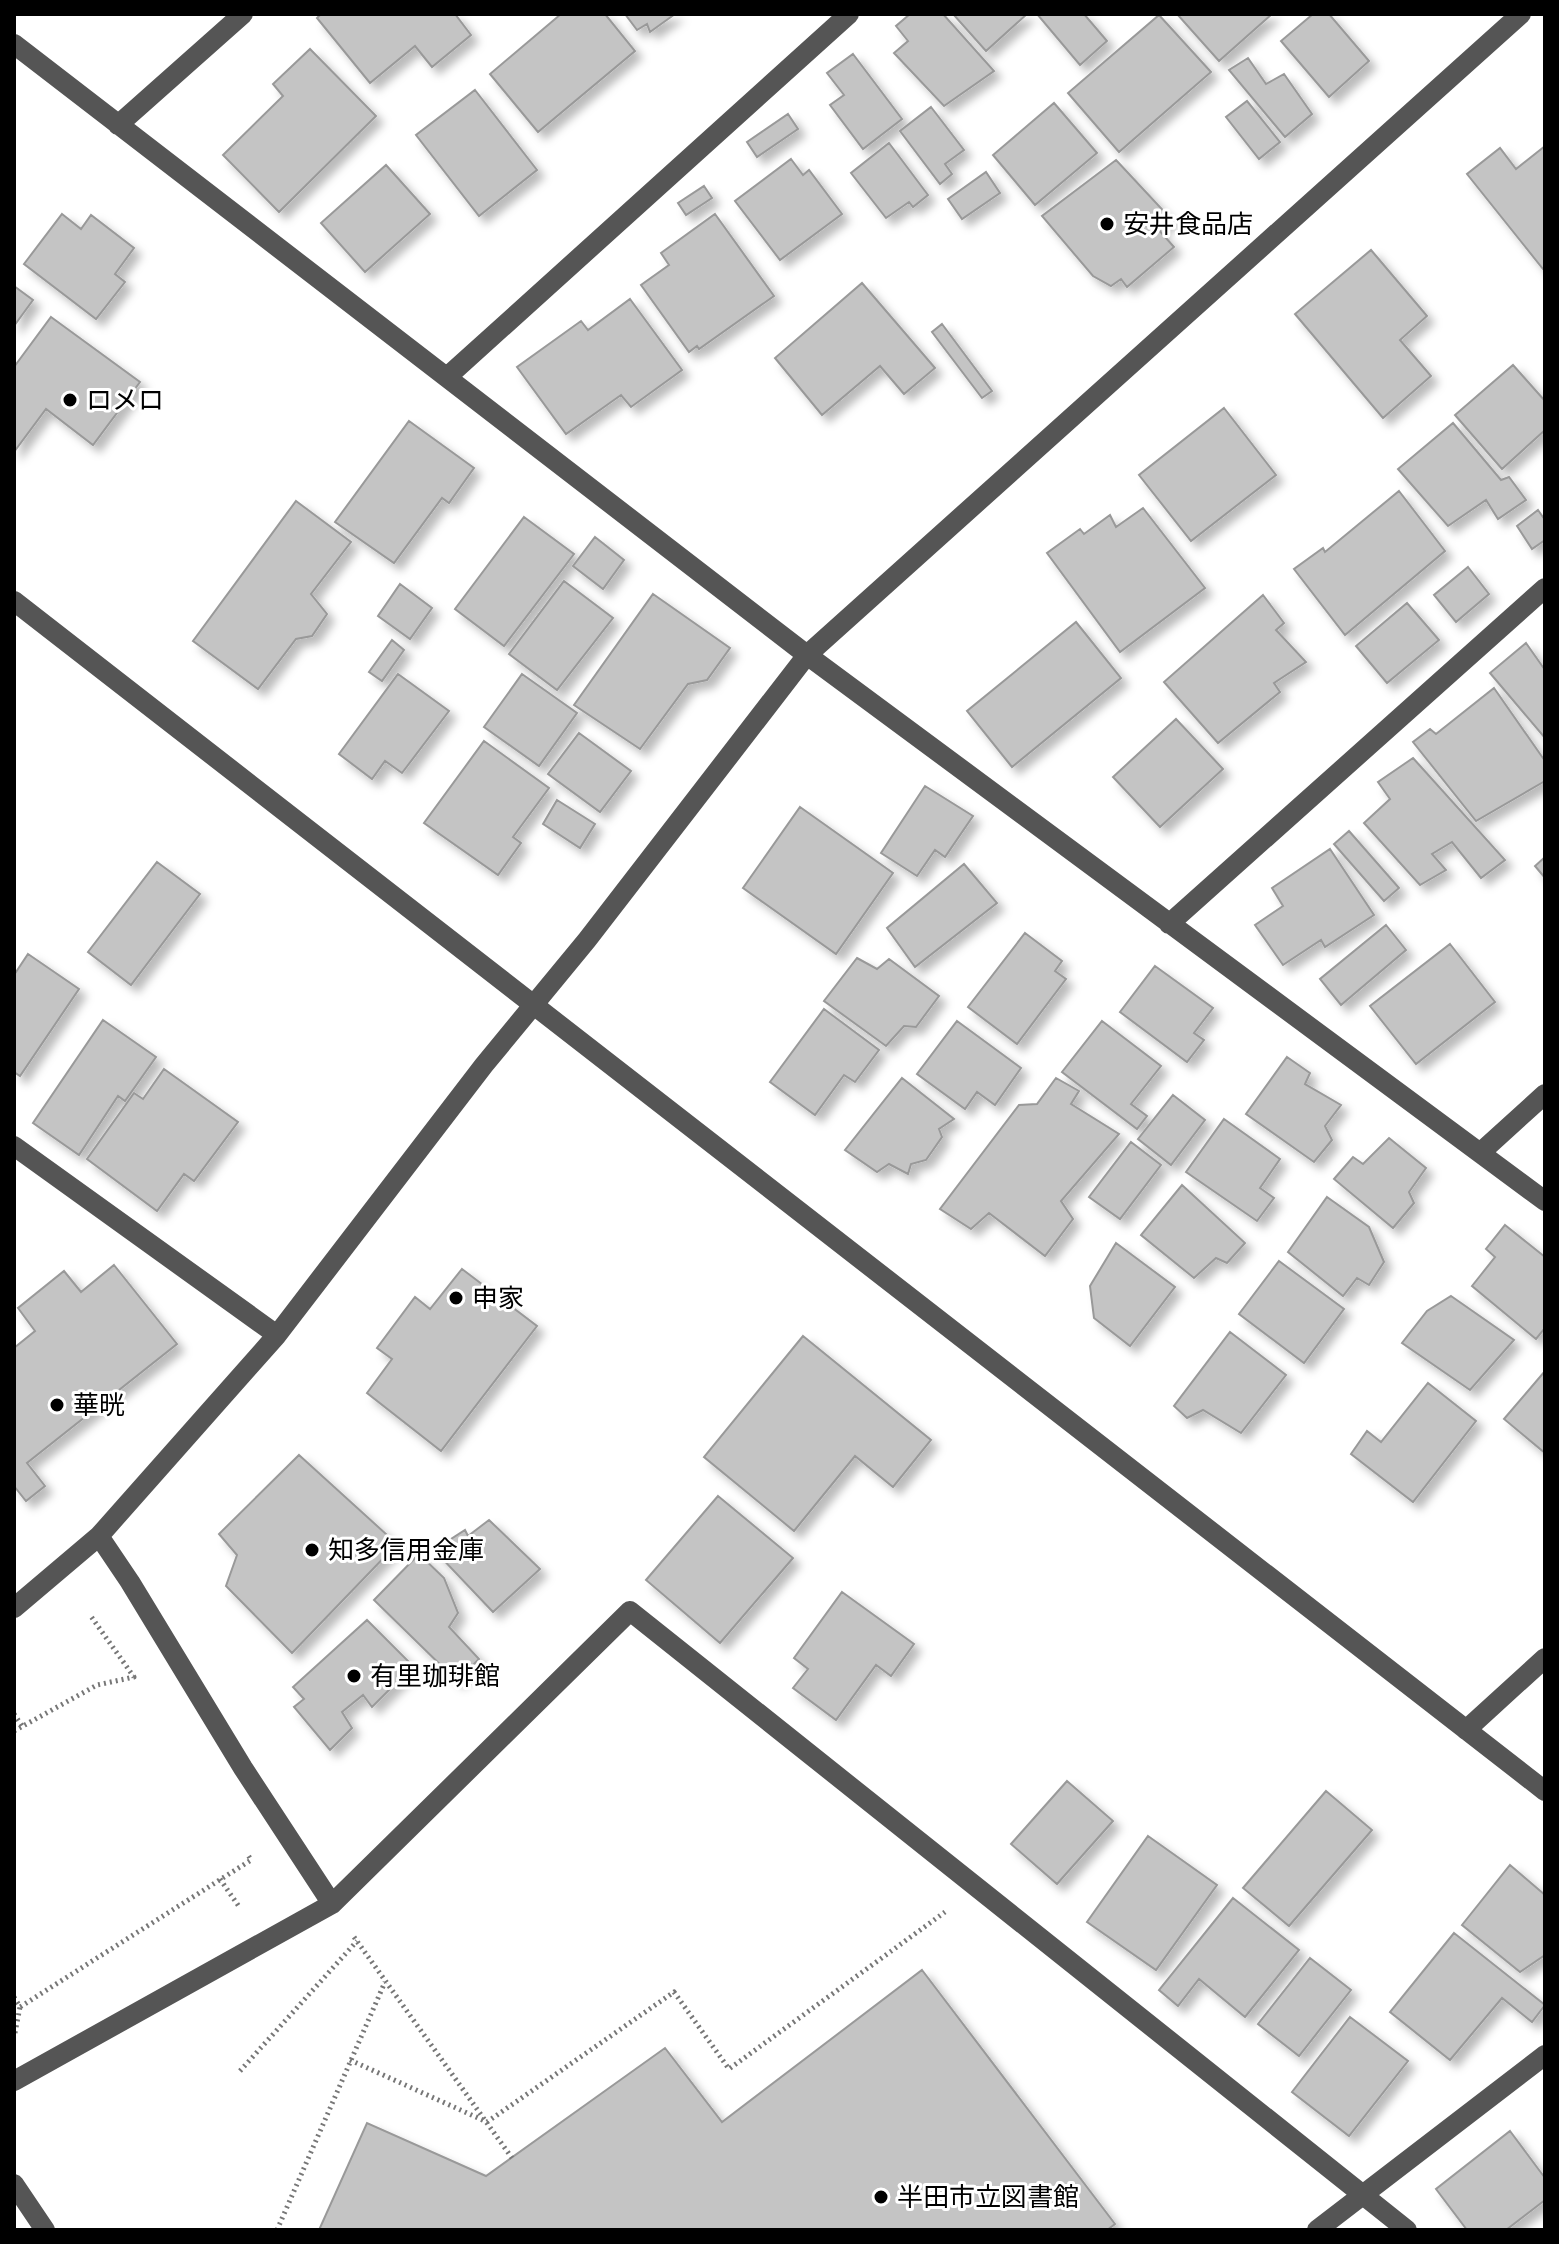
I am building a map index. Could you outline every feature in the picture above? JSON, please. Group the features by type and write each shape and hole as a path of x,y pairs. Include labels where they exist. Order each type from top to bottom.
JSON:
{"street":[{"path":"118,125 243,14"},
{"path":"447,377 849,14"},
{"path":"14,1608 99,1536 277,1335 484,1065 535,1005 807,655 1521,14"},
{"path":"14,44 807,655 1545,1201"},
{"path":"1169,924 1545,588"},
{"path":"14,601 1545,1791"},
{"path":"1480,1153 1545,1094"},
{"path":"14,1146 277,1335"},
{"path":"99,1536 243,1768 332,1904"},
{"path":"14,2081 332,1904 630,1611 1407,2230"},
{"path":"1466,1730 1545,1658"},
{"path":"1317,2230 1545,2055"},
{"path":"14,2184 45,2230"}],"path":[{"path":"14,1731 97,1685 134,1677 90,1615"},
{"path":"14,1714 22,1726"},
{"path":"20,2007 251,1860 244,1849"},
{"path":"487,2122 674,1992 729,2069 978,1888"},
{"path":"352,1934 512,2158"},
{"path":"240,2071 357,1941"},
{"path":"277,2230 386,1981"},
{"path":"14,1997 20,2007 14,2038"},
{"path":"350,2060 487,2122"}],"building":[{"path":"321,14 455,14 471,35 432,67 415,46 370,83 317,18"},
{"path":"561,14 605,14 635,51 538,132 490,74"},
{"path":"625,14 675,14 650,32 647,24 637,30"},
{"path":"910,14 943,14 994,71 944,106 894,53 908,41 896,26"},
{"path":"953,14 1027,14 986,51"},
{"path":"1037,14 1084,14 1107,41 1080,65"},
{"path":"1177,14 1272,14 1219,61"},
{"path":"1313,14 1329,14 1369,61 1329,97 1281,41"},
{"path":"1159,15 1211,72 1119,152 1068,93"},
{"path":"310,49 376,116 279,212 223,155 283,96 273,84"},
{"path":"853,54 902,119 863,149 830,105 844,95 827,73"},
{"path":"1248,58 1266,84 1284,74 1312,114 1285,137 1229,70"},
{"path":"475,90 537,170 479,216 416,135"},
{"path":"1247,101 1280,142 1259,159 1226,117"},
{"path":"1054,103 1097,153 1035,205 993,155"},
{"path":"931,107 964,150 945,164 952,174 940,184 900,131"},
{"path":"788,114 798,129 757,157 747,142"},
{"path":"889,143 928,195 913,207 909,202 886,218 851,173"},
{"path":"1545,146 1543,269 1467,174 1500,148 1516,169"},
{"path":"791,159 803,175 809,170 842,214 780,260 735,201"},
{"name":"安井食品店","path":"1116,160 1172,220 1157,228 1174,247 1127,287 1121,279 1111,286 1093,276 1042,216"},
{"path":"386,165 430,214 365,272 321,223"},
{"path":"986,172 1000,193 962,219 948,199"},
{"path":"704,186 712,198 686,215 678,203"},
{"path":"62,214 81,229 91,215 134,248 115,274 125,282 96,319 24,264"},
{"path":"715,214 774,296 699,349 697,346 689,352 641,285 669,265 661,253"},
{"path":"1371,250 1427,316 1400,340 1431,376 1383,418 1295,314"},
{"path":"862,283 935,368 904,394 880,366 822,415 775,358"},
{"path":"14,286 33,300 14,326"},
{"path":"630,299 682,370 631,407 621,395 566,434 517,367 581,321 588,330"},
{"path":"51,317 140,382 93,445 46,409 14,452 14,367"},
{"path":"942,324 992,391 982,398 932,332"},
{"path":"1513,365 1545,401 1545,430 1502,469 1455,415"},
{"path":"1224,408 1276,475 1191,541 1139,475"},
{"path":"409,421 474,468 449,503 442,498 394,563 335,522"},
{"path":"1453,423 1501,480 1509,477 1526,500 1498,519 1486,500 1448,526 1398,469"},
{"path":"1399,491 1445,551 1345,635 1294,569 1323,548 1325,552"},
{"path":"296,501 351,542 311,594 327,614 312,636 296,639 258,689 193,641"},
{"path":"1143,508 1205,588 1120,652 1047,553 1080,529 1084,534 1110,515 1116,527"},
{"path":"1538,510 1545,520 1545,540 1532,549 1517,526"},
{"path":"524,517 574,554 504,646 455,609"},
{"path":"595,537 624,560 603,589 573,566"},
{"path":"1468,567 1489,594 1456,622 1434,595"},
{"path":"564,581 613,618 557,690 509,654"},
{"path":"400,584 432,608 410,639 378,616"},
{"path":"653,594 730,648 707,680 688,684 640,749 574,705"},
{"path":"1263,595 1284,623 1276,630 1306,662 1274,683 1280,692 1218,743 1164,682"},
{"path":"1407,603 1439,640 1387,683 1356,646"},
{"path":"1076,622 1121,678 1012,767 967,711"},
{"path":"392,640 404,650 382,681 369,672"},
{"path":"1526,643 1545,670 1545,738 1490,673"},
{"path":"398,674 449,711 402,773 385,761 372,779 339,754"},
{"path":"522,674 577,713 539,766 484,727"},
{"path":"1494,688 1545,761 1545,781 1476,821 1413,742 1430,729 1436,734"},
{"path":"1176,719 1223,769 1160,827 1113,777"},
{"path":"579,733 631,771 600,812 548,774"},
{"path":"484,741 549,788 513,837 521,843 498,875 424,823"},
{"path":"1413,758 1505,860 1481,878 1452,842 1432,854 1446,870 1420,885 1364,823 1390,799 1378,782"},
{"path":"925,786 973,816 945,857 935,850 917,876 881,853"},
{"path":"557,800 595,824 580,848 543,824"},
{"path":"800,807 893,873 836,954 743,888"},
{"path":"1349,831 1399,888 1384,901 1334,844"},
{"path":"1330,849 1374,915 1325,947 1321,940 1283,965 1255,925 1283,906 1272,888"},
{"path":"1545,857 1545,878 1535,866"},
{"path":"157,862 200,894 131,985 88,952"},
{"path":"964,864 997,903 915,967 887,928"},
{"path":"1386,925 1406,950 1341,1005 1320,979"},
{"path":"1025,933 1062,961 1055,971 1066,979 1017,1044 968,1007"},
{"path":"1450,944 1495,1002 1416,1064 1370,1006"},
{"path":"28,954 79,989 20,1076 14,1072 14,975"},
{"path":"857,958 877,969 889,959 939,996 916,1027 904,1026 886,1046 824,1001"},
{"path":"1155,966 1213,1008 1194,1033 1204,1040 1187,1062 1120,1012"},
{"path":"824,1009 879,1050 855,1082 844,1075 815,1115 770,1082"},
{"path":"103,1020 156,1057 125,1101 118,1096 79,1155 33,1123"},
{"path":"957,1021 1021,1068 995,1105 977,1092 965,1109 917,1074"},
{"path":"1102,1021 1161,1066 1131,1104 1147,1116 1137,1129 1062,1072"},
{"path":"1287,1057 1310,1073 1305,1084 1341,1105 1325,1126 1332,1140 1314,1162 1246,1114"},
{"path":"164,1069 238,1122 194,1181 184,1174 157,1211 87,1159 134,1093 143,1099"},
{"path":"902,1078 954,1119 939,1129 942,1137 926,1160 911,1164 908,1174 889,1164 877,1172 845,1150"},
{"path":"1056,1078 1079,1091 1071,1104 1119,1134 1061,1201 1073,1219 1045,1256 989,1213 971,1229 940,1209 1019,1105 1037,1104"},
{"path":"1173,1095 1205,1120 1171,1165 1138,1139"},
{"path":"1224,1119 1280,1159 1260,1188 1274,1198 1257,1221 1186,1172"},
{"path":"1389,1138 1426,1168 1409,1192 1414,1203 1393,1228 1334,1179 1353,1157 1363,1164"},
{"path":"1131,1142 1161,1165 1120,1219 1089,1197"},
{"path":"1182,1185 1245,1243 1227,1263 1216,1258 1194,1278 1141,1235"},
{"path":"1327,1197 1369,1227 1384,1262 1369,1285 1357,1278 1343,1296 1288,1252"},
{"path":"1505,1225 1545,1257 1545,1328 1536,1339 1472,1286 1495,1257 1486,1249"},
{"path":"1116,1243 1175,1287 1130,1346 1094,1318 1090,1286"},
{"path":"1279,1261 1344,1309 1304,1363 1239,1314"},
{"name":"華晄","path":"114,1265 177,1344 27,1463 45,1486 26,1501 14,1486 14,1348 35,1331 18,1308 64,1271 81,1292"},
{"path":"462,1269 537,1326 441,1451 367,1393 392,1359 377,1348 415,1297 430,1309"},
{"path":"1451,1296 1514,1340 1470,1390 1402,1343 1427,1311"},
{"path":"1230,1332 1286,1375 1241,1433 1203,1410 1187,1418 1174,1406"},
{"path":"803,1336 931,1440 893,1487 855,1456 794,1531 704,1457"},
{"path":"1545,1371 1545,1453 1504,1419"},
{"path":"1428,1383 1476,1421 1413,1502 1351,1454 1367,1431 1381,1442"},
{"name":"知多信用金庫","path":"299,1455 397,1544 292,1653 226,1586 237,1555 219,1534"},
{"path":"718,1496 793,1558 720,1643 646,1580"},
{"path":"489,1520 540,1569 493,1612 434,1550 465,1530 468,1536"},
{"path":"419,1554 444,1578 458,1613 449,1627 479,1659 457,1681 374,1600"},
{"path":"842,1592 914,1644 891,1676 876,1665 836,1720 793,1688 808,1669 794,1658"},
{"name":"有里珈琲館","path":"367,1620 413,1666 372,1707 363,1695 342,1712 352,1728 330,1750 294,1707 304,1699 293,1687"},
{"path":"1067,1781 1113,1821 1057,1884 1011,1844"},
{"path":"1326,1791 1372,1830 1289,1926 1243,1888"},
{"path":"1148,1836 1217,1885 1156,1970 1087,1922"},
{"path":"1510,1865 1545,1895 1545,1955 1520,1972 1462,1925"},
{"path":"1233,1898 1299,1950 1245,2017 1199,1979 1178,2006 1159,1990"},
{"path":"1454,1933 1545,2005 1532,2022 1502,1998 1450,2060 1390,2012"},
{"path":"1310,1958 1351,1990 1299,2056 1258,2024"},
{"path":"922,1970 1115,2224 1107,2230 319,2230 367,2123 486,2176 665,2048 722,2122"},
{"path":"1350,2017 1408,2061 1349,2136 1292,2092"},
{"path":"1510,2131 1545,2178 1545,2200 1506,2230 1467,2230 1436,2189"}],"place":[{"name":"安井食品店","path":"1107,224"},
{"name":"ロメロ","path":"70,400"},
{"name":"申家","path":"456,1298"},
{"name":"華晄","path":"57,1405"},
{"name":"知多信用金庫","path":"312,1550"},
{"name":"有里珈琲館","path":"354,1676"},
{"name":"半田市立図書館","path":"881,2197"}]}
